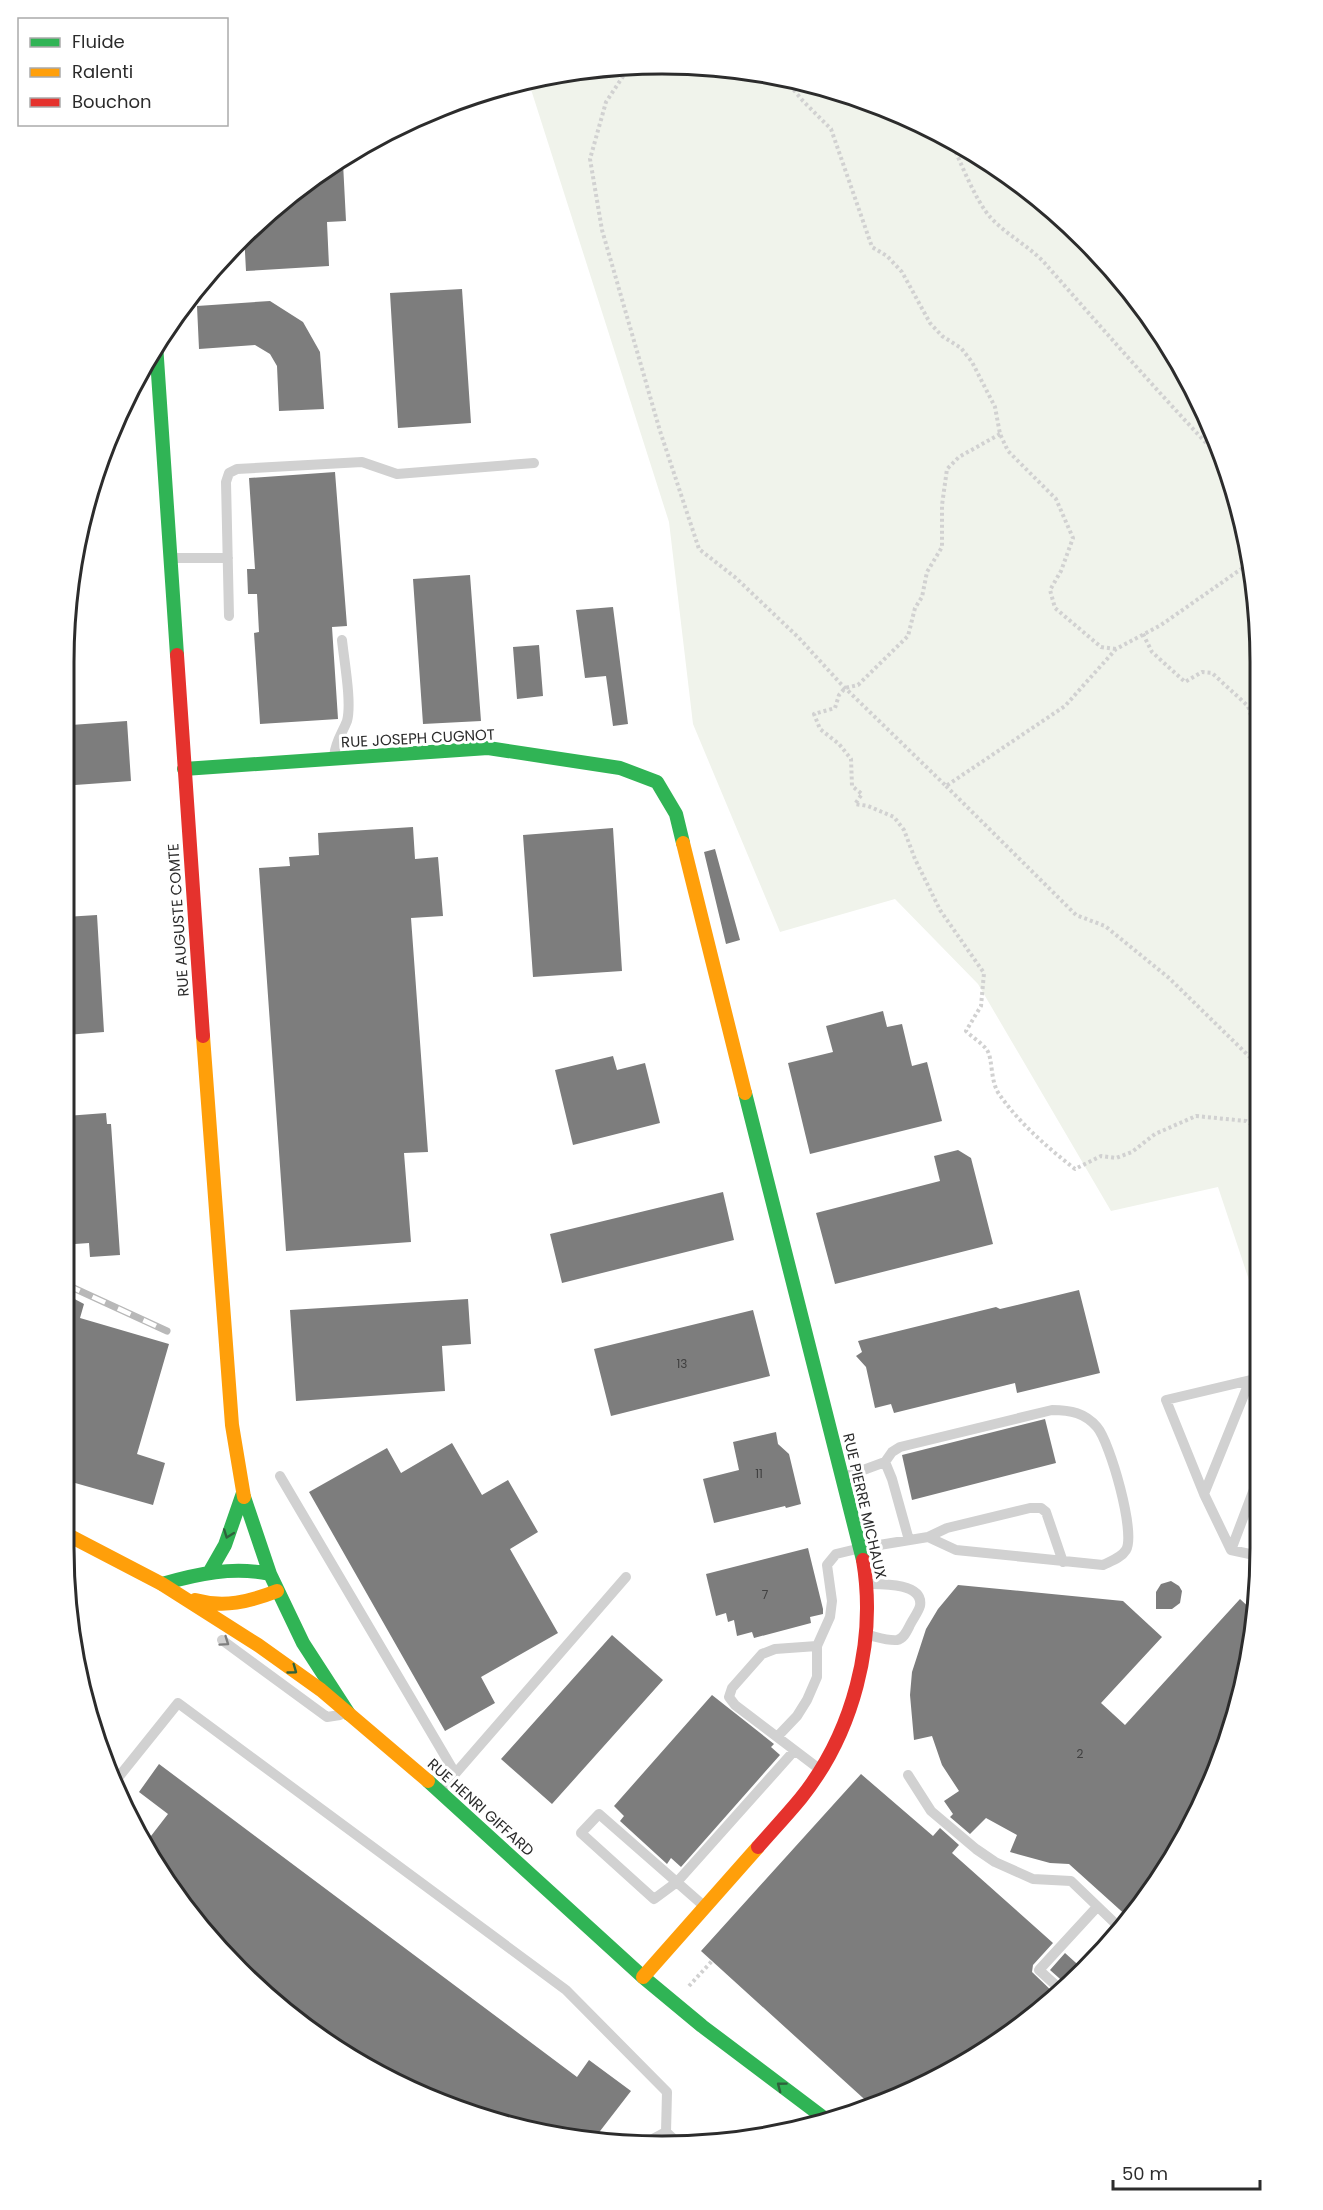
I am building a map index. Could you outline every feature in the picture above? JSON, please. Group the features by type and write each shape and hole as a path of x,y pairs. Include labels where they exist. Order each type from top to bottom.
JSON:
{"street":[{"name":"RUE AUGUSTE COMTE","path":"157,359 184,769 232,1425 243,1493 270,1574 303,1643 349,1714"},
{"name":"RUE JOSEPH CUGNOT","path":"184,769 488,748 620,768 657,782 676,814 725,1016"},
{"name":"RUE PIERRE MICHAUX","path":"643,1977 802,1797 821,1770 840,1734 852,1703 861,1668 865,1634 866,1583 861,1548 725,1016"},
{"path":"209,1574 225,1545 243,1493"},
{"path":"74,1538 177,1593 206,1604 230,1605 250,1602 277,1590"},
{"path":"162,1584 189,1576 239,1571 270,1574"},
{"name":"RUE HENRI GIFFARD","path":"177,1593 267,1651 321,1690 440,1792 643,1977 702,2026 819,2114"},
{"name":"RUE HENRI GIFFARD","path":"702,2026 769,2094"}],"lane":[{"path":"229,616 226,482 229,473 237,469 362,462 397,474 534,463"},
{"path":"170,558 228,558"},
{"path":"333,759 348,708 342,640"},
{"path":"1232,1550 1204,1494 1166,1400 1250,1380"},
{"path":"1204,1494 1250,1388"},
{"path":"843,1477 885,1462 892,1452 900,1447 1052,1410 1072,1410 1087,1417 1105,1437 1128,1518 1129,1540 1126,1551 1117,1559 1103,1565 956,1550 928,1537"},
{"path":"885,1462 909,1540"},
{"path":"280,1476 455,1773"},
{"path":"1232,1550 1250,1501"},
{"path":"777,1737 797,1716 817,1677 817,1646 830,1617 832,1601 827,1565 836,1554 928,1537 947,1528 1030,1508 1041,1508 1046,1512 1063,1562"},
{"path":"74,1550 89,1559"},
{"path":"1232,1550 1250,1554"},
{"path":"440,1792 626,1577"},
{"path":"865,1634 900,1640 919,1608 920,1602 918,1596 909,1588 866,1583"},
{"path":"210,1632 327,1717 349,1714"},
{"path":"817,1646 775,1649 762,1654 732,1688 729,1697 735,1705 821,1770"},
{"path":"119,1776 178,1703 566,1990 667,2092 666,2132 670,2136"},
{"path":"704,1906 677,1882 599,1814 581,1833 654,1899 677,1882 794,1751"},
{"path":"908,1775 932,1811 994,1862 1033,1879 1071,1881 1114,1923"},
{"path":"1055,1985 1039,1970 1097,1907"},
{"path":"659,2136 666,2132"}],"path":[{"path":"624,75 606,102 590,159 602,230 660,431 699,549 736,578 799,638 845,688 1076,915 1105,926 1169,978 1250,1057"},
{"path":"793,89 831,129 872,247 887,256 902,272 930,323 942,336 961,348 972,362 995,407 1000,434 1008,451 1056,499 1073,538 1061,571 1050,590 1055,608 1101,647 1116,649"},
{"path":"955,152 989,216 1011,236 1040,257 1160,395 1209,446"},
{"path":"1000,434 959,457 946,469 942,505 942,547 927,573 922,597 915,608 908,636 858,685 845,688 839,695 835,708 814,714 820,729 839,744 851,759 852,786 862,794 855,804 868,806 894,817 904,830 915,859 940,910 984,973 981,1006 966,1031 987,1050 993,1081 999,1093 1052,1151 1075,1169 1101,1156 1116,1158 1132,1152 1155,1134 1196,1116 1246,1121 1250,1123"},
{"path":"946,786 1065,706 1116,649 1161,625 1242,570"},
{"path":"1143,634 1152,652 1185,682 1202,672 1212,673 1248,706 1250,712"},
{"path":"675,2003 712,1961"}],"shaded area":[{"path":"623,75 700,75 776,85 851,105 887,118 956,152 1019,195 1077,246 1128,304 1171,368 1205,436 1229,509 1244,585 1250,662 1250,1283 1218,1187 1111,1211 978,984 895,899 780,932 693,724 669,522 531,89"}],"building":[{"path":"343,168 346,221 327,222 329,266 246,271 245,247 274,219"},
{"path":"462,289 471,423 398,428 390,293"},
{"path":"270,301 303,322 320,352 324,409 279,411 277,366 270,354 255,345 199,349 197,306"},
{"path":"335,472 347,626 332,627 338,719 260,724 254,633 259,632 257,594 248,594 247,569 255,569 249,478"},
{"path":"470,575 481,721 423,724 413,579"},
{"path":"613,607 628,724 613,726 606,676 585,678 576,610"},
{"path":"539,645 543,696 517,699 513,647"},
{"path":"127,721 131,781 75,785 74,725"},
{"path":"413,827 415,859 438,857 443,916 411,918 428,1152 404,1153 411,1242 286,1251 259,868 290,866 289,857 319,855 318,833"},
{"path":"613,828 622,971 533,977 523,835"},
{"path":"715,849 740,940 726,944 704,852"},
{"path":"97,915 104,1032 74,1034 74,916"},
{"path":"883,1011 887,1027 902,1024 912,1066 927,1062 942,1121 810,1154 788,1063 833,1052 826,1026"},
{"path":"613,1056 617,1070 645,1063 660,1123 573,1145 555,1070"},
{"path":"106,1113 107,1124 111,1124 120,1255 90,1257 89,1243 75,1244 74,1115"},
{"path":"958,1150 971,1158 993,1244 835,1284 816,1213 940,1181 934,1156"},
{"path":"723,1192 734,1240 562,1283 550,1234"},
{"path":"1079,1290 1100,1373 1017,1393 1015,1383 894,1413 891,1404 875,1408 866,1367 856,1356 862,1352 858,1341 996,1307 1000,1309"},
{"path":"74,1299 84,1304 80,1318 169,1344 137,1454 165,1463 153,1505 74,1483"},
{"path":"468,1299 471,1344 442,1346 445,1391 296,1401 290,1310"},
{"path":"753,1310 770,1376 611,1416 594,1349"},
{"path":"1045,1419 1056,1463 912,1500 902,1455"},
{"path":"776,1432 778,1444 789,1454 801,1504 714,1523 703,1479 739,1470 733,1442"},
{"path":"452,1443 482,1495 508,1480 538,1532 510,1549 558,1633 481,1677 495,1703 445,1731 309,1492 387,1448 401,1473"},
{"path":"808,1548 823,1609 823,1614 810,1617 811,1623 754,1638 752,1632 737,1636 734,1620 728,1622 726,1613 716,1616 706,1574"},
{"path":"1171,1581 1182,1591 1180,1603 1172,1609 1156,1609 1156,1592 1161,1584"},
{"path":"958,1585 1123,1601 1162,1637 1101,1703 1125,1725 1240,1599 1246,1605 1238,1663 1229,1701 1205,1774 1171,1842 1123,1912 1069,1864 1050,1863 1010,1852 1017,1835 986,1818 970,1834 950,1817 953,1814 944,1801 959,1791 942,1765 932,1736 914,1740 910,1695 912,1672 926,1629 938,1609"},
{"path":"612,1635 663,1680 552,1804 501,1759"},
{"path":"712,1695 774,1744 771,1747 780,1755 681,1867 671,1858 667,1864 620,1821 624,1816 614,1806"},
{"path":"159,1764 577,2077 589,2060 631,2091 599,2132 585,2131 547,2125 472,2105 436,2092 367,2058 304,2015 274,1991 219,1936 173,1875 150,1838 168,1814 139,1792"},
{"path":"861,1774 933,1836 940,1828 959,1845 952,1853 1053,1943 1033,1965 1032,1972 1050,1990 1049,1991 1019,2015 956,2058 922,2076 865,2100 701,1951"},
{"path":"1065,1953 1077,1964 1061,1980 1050,1970"}],"railway":[{"path":"74,1288 167,1331"}],"traffic: fast":[{"path":"157,359 177,655"},
{"path":"184,769 488,748 620,768 657,782 676,814 683,843"},
{"path":"745,1093 863,1560"},
{"path":"209,1573 225,1545 243,1493"},
{"path":"244,1497 270,1574 303,1643 349,1714"},
{"path":"162,1584 215,1572 242,1571 270,1574"},
{"path":"428,1781 643,1977 702,2026 819,2114"}],"traffic: slow":[{"path":"683,843 745,1093"},
{"path":"203,1036 232,1425 244,1497"},
{"path":"74,1538 162,1584 258,1645 321,1690 428,1781"},
{"path":"195,1600 216,1604 236,1603 277,1591"},
{"path":"643,1977 758,1847"}],"traffic: jam":[{"path":"177,655 203,1036"},
{"path":"758,1847 801,1798 819,1772 835,1745 847,1716 857,1685 867,1623 863,1560"}]}
